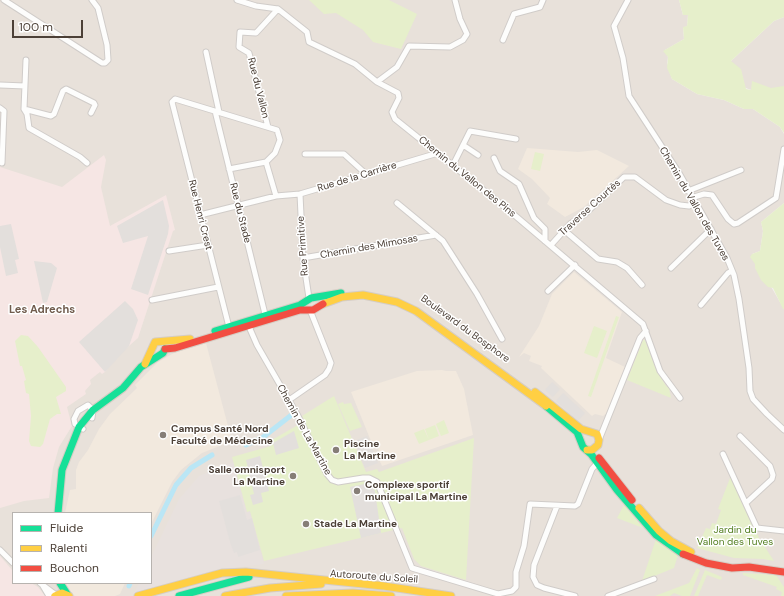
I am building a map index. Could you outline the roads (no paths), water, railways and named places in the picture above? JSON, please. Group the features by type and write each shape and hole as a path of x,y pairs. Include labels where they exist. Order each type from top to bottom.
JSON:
{"main road":[{"name":"Boulevard du Bosphore","path":"311,306 360,291 384,294 410,303 541,396 581,429 591,432"},
{"name":"Boulevard du Bosphore","path":"311,306 337,298 363,295 383,298 406,306 544,404 577,432 580,440"},
{"path":"164,346 185,341 265,314 311,306"},
{"path":"155,352 152,346 155,342 164,346 175,348 311,306"},
{"path":"155,352 163,353 164,346"},
{"path":"58,512 62,470 81,428 93,410 123,388 155,352"},
{"path":"81,428 107,404 125,391 136,372"},
{"path":"598,461 598,444 591,432 583,434 580,440 581,445 598,461 656,535 681,553 706,563 732,568 741,567 782,571"},
{"path":"587,450 592,450 598,444"},
{"path":"138,596 222,573 246,572 383,586"},
{"path":"179,596 240,578 273,575"},
{"name":"Autoroute du Soleil","path":"225,596 302,585 339,583 383,586 451,596"},
{"path":"57,584 55,595 68,595"},
{"path":"61,584 68,595"},
{"name":"Autoroute du Soleil","path":"286,596 339,593 390,596"}],"street":[{"path":"4,0 102,63 105,63 108,60 107,45 98,8 92,0"},
{"path":"237,0 256,6 278,9"},
{"path":"377,82 397,66 409,46 450,47 463,40 467,34 460,19 455,0"},
{"path":"503,40 514,14 540,7 543,0"},
{"name":"Chemin du Vallon des Tuves","path":"628,0 614,26 623,58 629,96 679,173 693,200 711,229 732,271 739,299 749,368 750,391 753,399 784,430"},
{"name":"Chemin du Vallon des Pins","path":"278,9 307,32 309,42 355,64 377,82 399,95 392,112 392,116 551,245 643,324 660,371 680,398"},
{"name":"Rue du Vallon","path":"268,127 249,53 239,47 240,32 256,33 278,9"},
{"name":"Rue du Stade","path":"206,52 229,169 265,314"},
{"path":"26,60 24,109 27,114 29,128 80,157 87,163"},
{"path":"0,85 25,86"},
{"path":"24,109 51,116 54,114 64,90 66,89 94,103 95,105 91,112"},
{"name":"Rue Henri Crest","path":"217,112 176,99 172,102 229,327"},
{"path":"0,108 4,111 2,163"},
{"path":"217,112 277,130 280,140 275,153 266,162 229,169"},
{"path":"453,165 470,131 472,130 516,139"},
{"path":"463,145 478,155"},
{"path":"693,200 698,195 708,194 712,196 728,219 734,224 738,223 776,198 784,148"},
{"name":"Rue de la Carrière","path":"200,215 276,196 300,194 438,153"},
{"path":"305,154 344,154 366,174"},
{"path":"494,158 500,171 519,184 534,218 545,229 545,241"},
{"path":"266,162 276,196"},
{"path":"688,191 741,170"},
{"name":"Traverse Courtès","path":"551,245 564,230 585,214 619,181 629,176 642,181 666,200 680,205 689,206 693,200"},
{"path":"696,188 698,195"},
{"name":"Rue Primitive","path":"289,400 325,375 331,363 306,291 300,194"},
{"path":"397,202 443,241 452,253 502,340"},
{"path":"671,268 711,229"},
{"path":"564,230 598,259 617,262 627,268 642,285"},
{"name":"Chemin des Mimosas","path":"304,258 436,236"},
{"path":"169,250 208,245"},
{"path":"548,291 575,265"},
{"path":"700,305 728,273 732,271"},
{"path":"152,300 218,287"},
{"path":"250,326 253,321 276,312"},
{"path":"256,340 254,330 258,322"},
{"name":"Chemin de La Martine","path":"250,326 270,369 289,400 324,468 332,480 342,482 369,478 377,482 412,568 498,594 512,591 516,587 516,572 524,546 530,504 557,506"},
{"path":"598,444 640,338 646,331"},
{"path":"92,418 93,410"},
{"path":"591,432 605,428"},
{"path":"740,436 770,466 773,475 772,479 746,503"},
{"path":"723,454 758,529 784,531"},
{"path":"575,596 537,585 533,577 534,565 557,506 575,506 578,504 592,469 598,461"},
{"path":"0,550 12,562"},
{"path":"608,596 654,579"},
{"path":"43,584 55,595"}],"waterway":[{"path":"246,445 262,438 294,413"},
{"path":"152,534 176,485 191,468 212,455"}],"place":[{"name":"Campus Santé Nord Faculté de Médecine","path":"163,435"},
{"name":"Piscine La Martine","path":"336,450"},
{"name":"Salle omnisport La Martine","path":"293,476"},
{"name":"Complexe sportif municipal La Martine","path":"357,491"},
{"name":"Stade La Martine","path":"306,524"}],"district":[{"name":"Les Adrechs","path":"42,310"}],"park label":[{"name":"Jardin du Vallon des Tuves","path":"735,536"}]}
